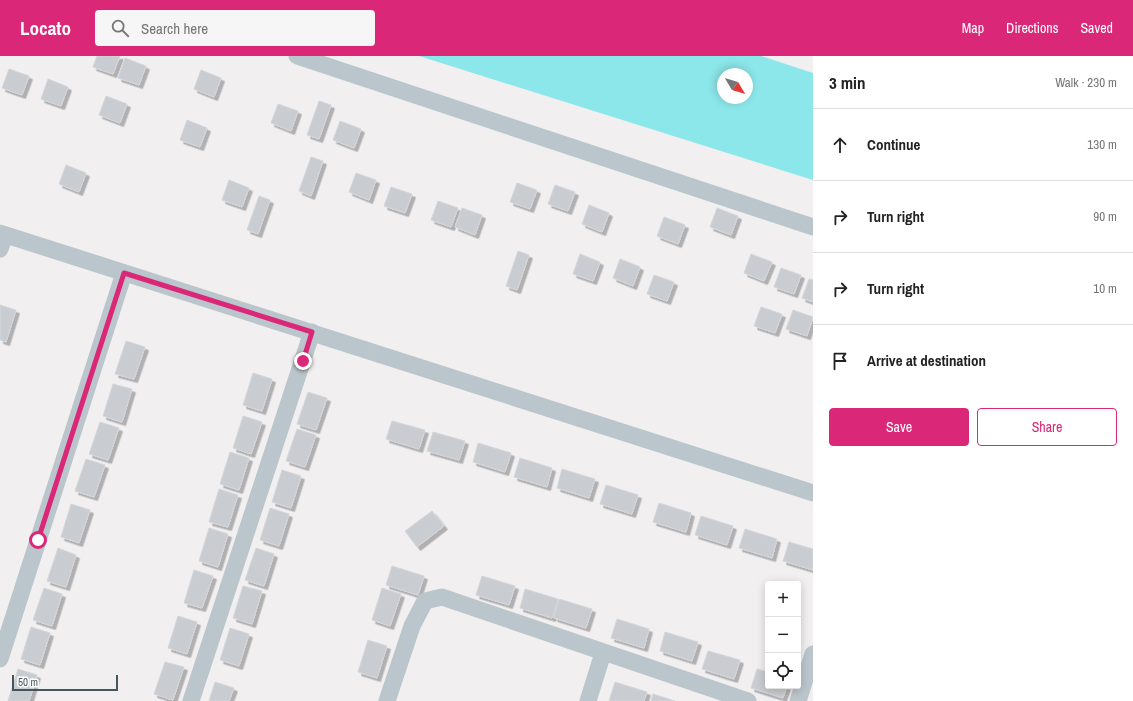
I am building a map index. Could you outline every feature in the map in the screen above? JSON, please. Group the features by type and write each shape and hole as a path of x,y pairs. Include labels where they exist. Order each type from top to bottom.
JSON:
{"street":[{"path":"297,56 813,227"},
{"path":"2,239 124,273 813,493"},
{"path":"0,659 124,273"},
{"path":"191,701 312,332"},
{"path":"387,701 412,626 426,601 442,597 603,653 748,701"},
{"path":"588,701 603,653"},
{"path":"798,701 813,654"}],"water":[{"path":"419,56 761,56 813,73 813,180"}],"building":[{"path":"97,56 120,56 113,74 93,67"},
{"path":"125,58 146,66 139,85 118,78"},
{"path":"9,69 29,76 22,95 2,88"},
{"path":"201,70 221,78 214,97 194,89"},
{"path":"48,79 68,87 61,106 41,99"},
{"path":"106,96 127,104 120,123 99,115"},
{"path":"319,101 331,105 319,139 307,135"},
{"path":"278,104 298,111 291,131 271,123"},
{"path":"187,120 207,128 200,147 180,140"},
{"path":"340,121 361,129 354,148 333,140"},
{"path":"311,157 323,161 311,196 299,191"},
{"path":"66,165 86,173 79,192 59,184"},
{"path":"356,173 376,180 369,200 349,192"},
{"path":"229,180 249,188 242,207 222,200"},
{"path":"517,183 537,190 530,209 510,202"},
{"path":"555,185 575,192 568,211 548,204"},
{"path":"391,187 412,194 405,213 384,206"},
{"path":"259,196 270,200 258,234 247,230"},
{"path":"438,201 458,208 451,227 431,220"},
{"path":"589,205 609,213 602,232 582,224"},
{"path":"462,208 482,215 475,235 455,227"},
{"path":"717,208 738,216 731,235 710,227"},
{"path":"664,217 685,225 678,244 657,236"},
{"path":"518,251 529,255 517,290 506,286"},
{"path":"580,254 600,262 593,281 573,274"},
{"path":"751,254 772,262 764,281 744,273"},
{"path":"620,259 640,267 633,286 613,278"},
{"path":"781,268 801,275 794,294 774,287"},
{"path":"654,275 674,282 667,301 647,294"},
{"path":"809,279 813,280 813,302 802,298"},
{"path":"0,305 16,310 6,342 0,340"},
{"path":"761,307 782,314 775,333 754,326"},
{"path":"793,310 813,317 807,336 786,329"},
{"path":"126,341 145,347 134,379 115,374"},
{"path":"253,373 272,379 262,411 243,405"},
{"path":"113,384 132,389 122,422 103,416"},
{"path":"308,392 327,398 316,430 297,424"},
{"path":"243,416 262,422 251,454 233,448"},
{"path":"392,421 425,430 419,449 386,439"},
{"path":"100,422 119,428 108,460 89,454"},
{"path":"297,429 316,435 305,467 286,461"},
{"path":"433,432 465,441 459,460 427,451"},
{"path":"478,443 511,453 505,472 473,462"},
{"path":"230,452 249,458 239,490 220,484"},
{"path":"520,458 552,468 547,487 514,477"},
{"path":"86,459 105,465 94,497 75,491"},
{"path":"562,469 595,479 589,498 557,488"},
{"path":"282,470 301,476 291,508 272,502"},
{"path":"606,485 638,495 632,514 600,504"},
{"path":"219,489 238,495 228,527 209,522"},
{"path":"659,503 691,513 686,532 653,522"},
{"path":"71,504 90,510 79,543 61,537"},
{"path":"270,508 289,514 279,546 260,540"},
{"path":"432,511 444,526 417,547 405,531"},
{"path":"701,516 733,526 727,545 695,535"},
{"path":"209,528 228,534 218,567 199,561"},
{"path":"745,529 777,539 772,558 739,548"},
{"path":"789,542 813,549 813,570 783,561"},
{"path":"58,548 76,555 66,587 47,581"},
{"path":"256,548 274,554 264,586 245,580"},
{"path":"392,566 424,576 418,595 386,585"},
{"path":"194,570 213,576 202,608 184,603"},
{"path":"482,576 515,586 509,605 476,595"},
{"path":"243,586 262,591 252,624 233,618"},
{"path":"44,588 62,594 52,626 33,620"},
{"path":"382,588 401,594 390,626 372,620"},
{"path":"525,589 558,599 552,618 520,608"},
{"path":"559,599 592,609 586,628 554,618"},
{"path":"178,616 197,622 187,654 168,648"},
{"path":"617,619 649,629 644,648 611,638"},
{"path":"31,627 50,633 40,665 21,659"},
{"path":"230,628 249,634 239,666 220,660"},
{"path":"665,632 698,642 692,661 660,651"},
{"path":"368,640 387,646 377,678 358,672"},
{"path":"708,651 740,660 734,679 702,669"},
{"path":"165,662 184,667 173,700 154,694"},
{"path":"18,669 37,675 29,701 8,701"},
{"path":"757,669 765,671 765,689 786,689 783,698 751,688"},
{"path":"215,682 234,688 229,701 209,701"},
{"path":"615,682 647,692 644,701 609,701"},
{"path":"653,694 675,701 651,701"}],"route":[{"path":"38,540 124,273 312,332 303,361"}]}
